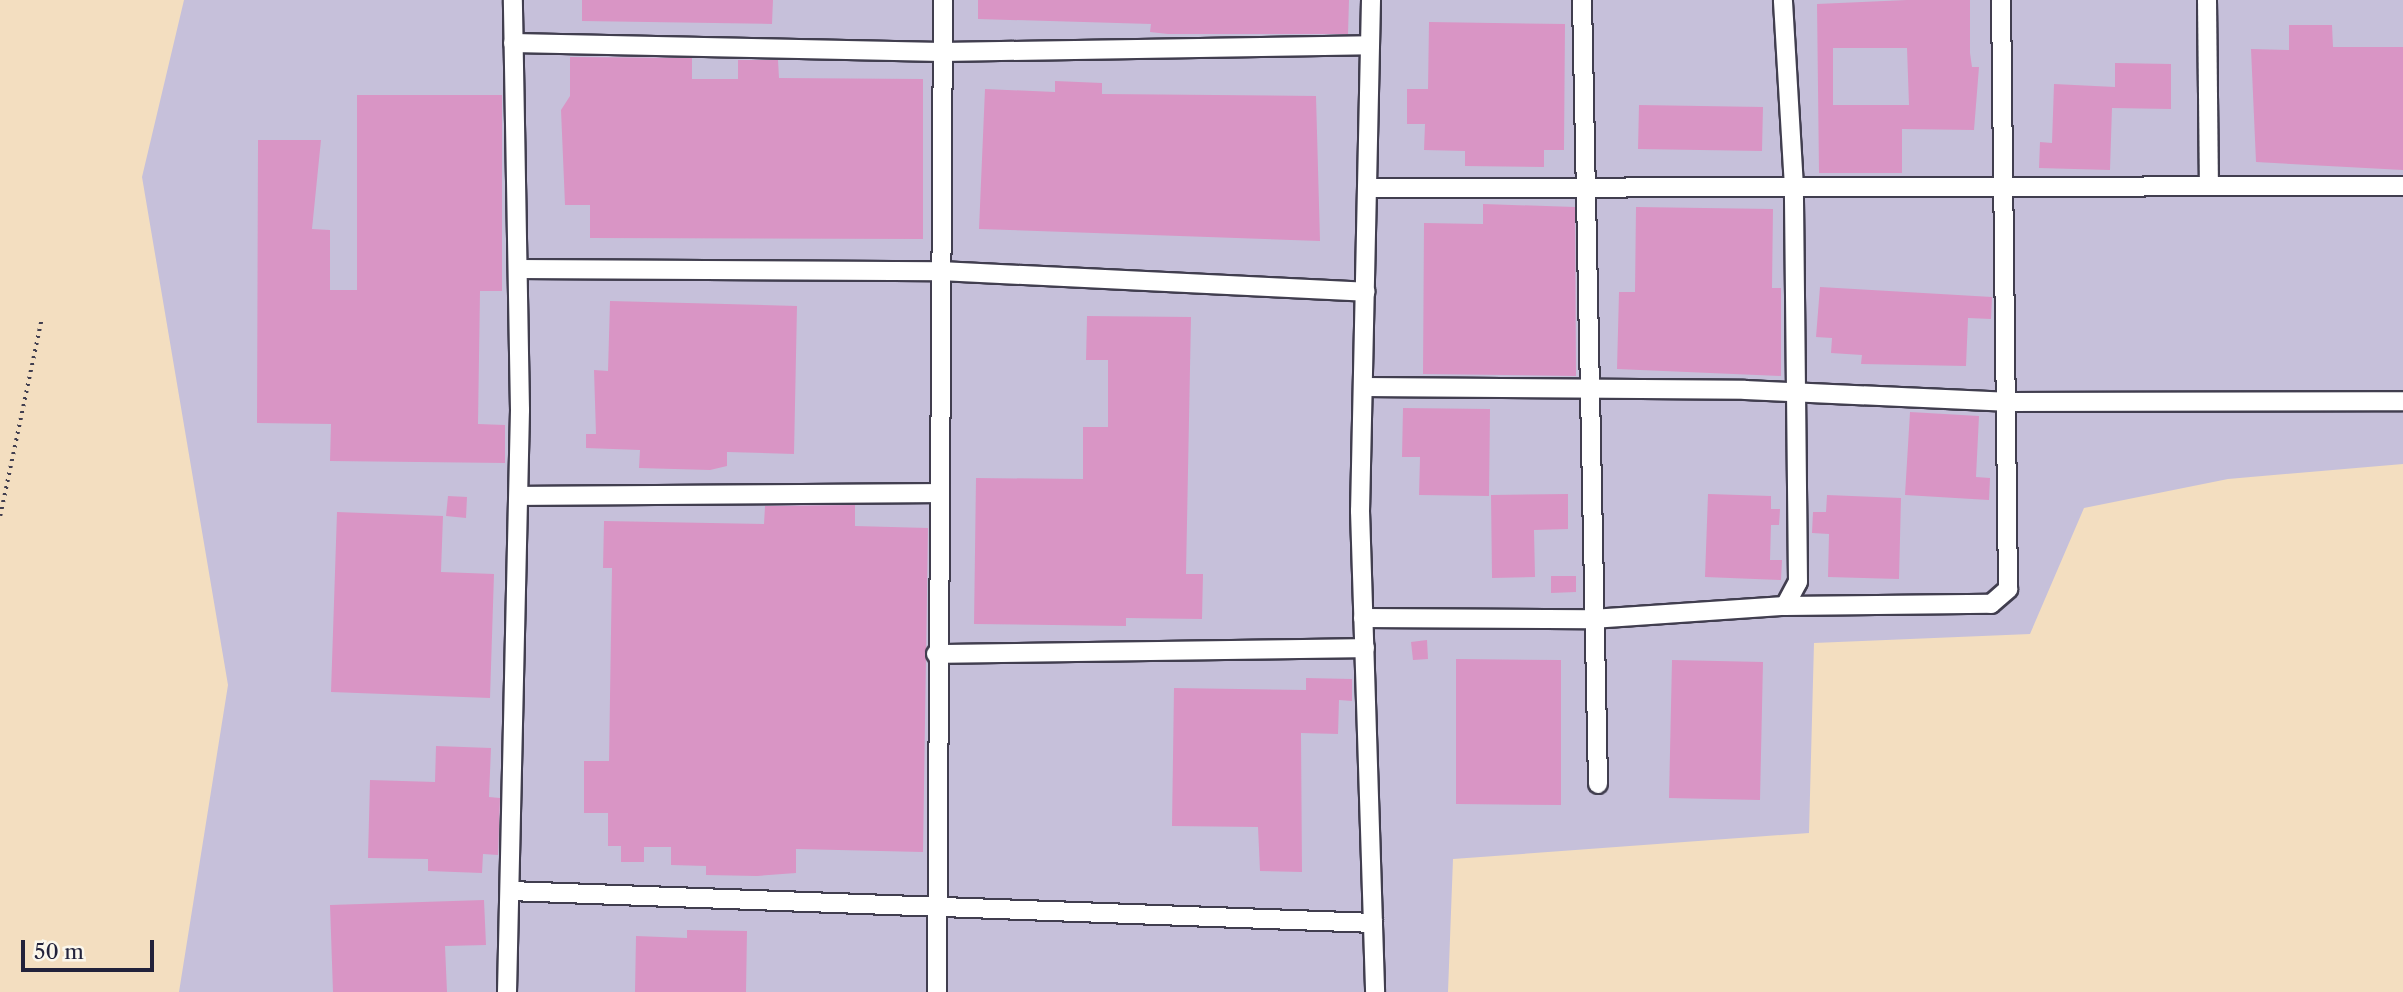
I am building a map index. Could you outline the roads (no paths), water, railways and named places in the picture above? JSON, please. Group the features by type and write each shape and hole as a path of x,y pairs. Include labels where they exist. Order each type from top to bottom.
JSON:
{"street":[{"path":"507,992 519,496 513,0"},
{"path":"937,992 936,654 943,0"},
{"path":"1371,0 1363,387 1363,618 1375,992"},
{"path":"1582,0 1592,619 1598,784"},
{"path":"1783,0 1794,187 1798,582 1785,606"},
{"path":"1363,618 1592,619 1785,606 1992,604 2008,589 2001,0"},
{"path":"2207,0 2209,186"},
{"path":"513,43 942,52 1370,44"},
{"path":"1367,188 1585,183 1794,187 2403,186"},
{"path":"518,269 940,271 1365,292"},
{"path":"1363,387 1794,393 2006,402 2403,401"},
{"path":"519,496 938,493"},
{"path":"936,654 1366,648"},
{"path":"510,891 1373,923"}]}
